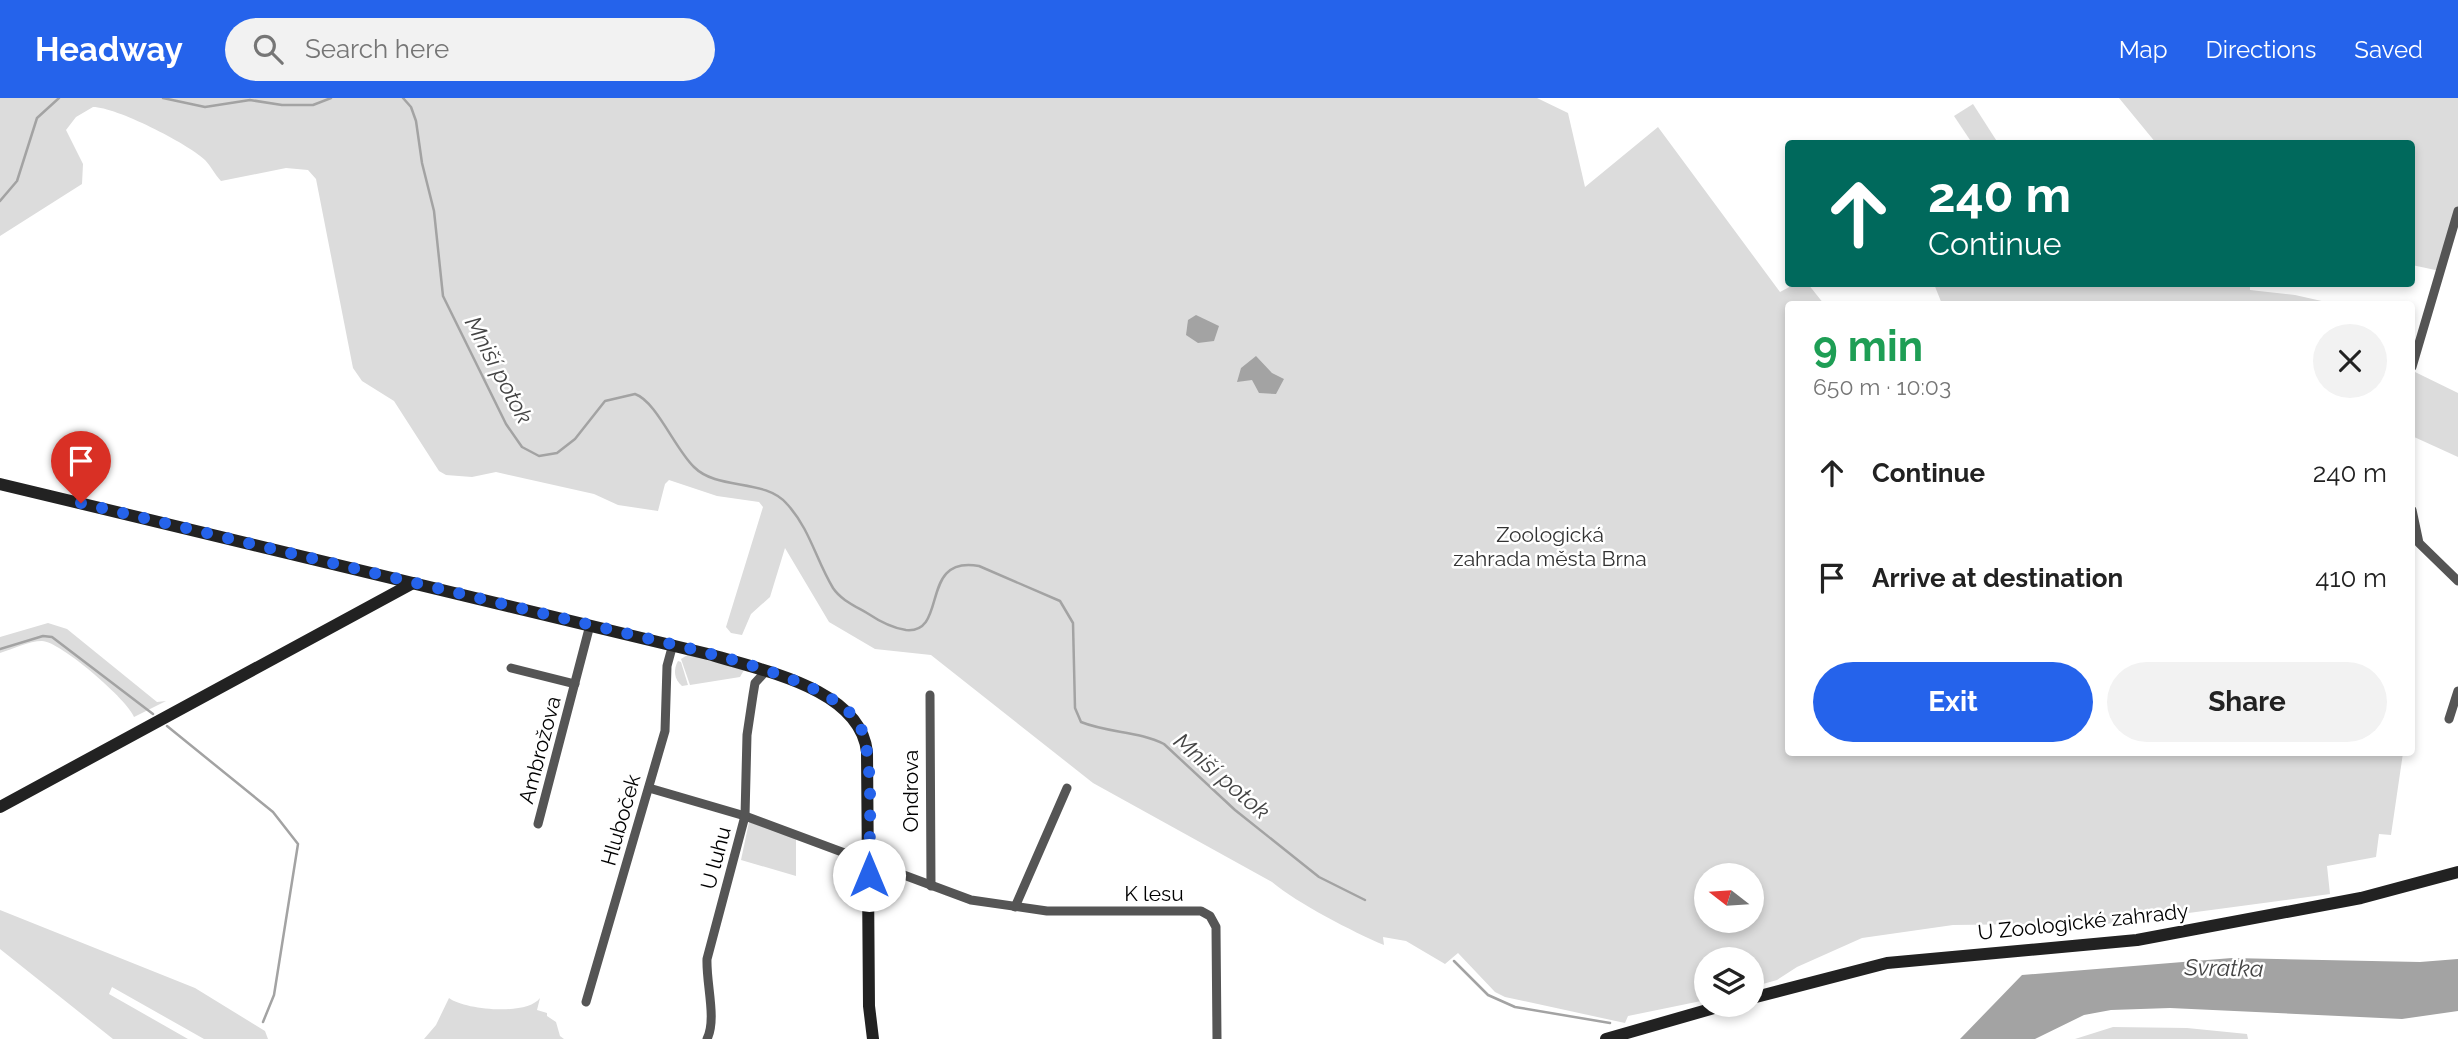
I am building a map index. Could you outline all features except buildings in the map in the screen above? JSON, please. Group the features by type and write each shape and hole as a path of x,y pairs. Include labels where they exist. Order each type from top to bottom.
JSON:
{"street":[{"path":"2415,358 2458,211"},
{"name":"Ondrova","path":"0,484 673,644 766,671 831,700 859,724 866,742 869,1006 873,1039"},
{"path":"2415,524 2419,543 2458,581"},
{"path":"0,807 413,583"},
{"name":"Ambrožova","path":"538,824 590,625"},
{"name":"Hluboček","path":"586,1002 665,731 667,666 673,644"},
{"name":"Ambrožova","path":"511,668 575,684"},
{"name":"U luhu","path":"707,1039 712,1015 706,983 707,959 745,816 747,735 755,683 766,671"},
{"path":"2449,719 2458,691"},
{"name":"Ondrova","path":"930,695 931,886"},
{"name":"K lesu","path":"649,788 745,816 971,900 1047,911 1201,911 1210,916 1216,927 1217,1039"},
{"path":"1015,907 1067,789"},
{"name":"U Zoologické zahrady","path":"1764,995 1886,963 2137,940 2361,898 2458,872"},
{"path":"1606,1039 1694,1014"}],"green space":[{"name":"Zoologická zahrada města Brna","path":"0,98 1537,98 1568,113 1585,187 1658,127 1780,292 1789,287 1810,287 1822,301 1785,301 1785,756 2403,756 2391,835 2379,834 2376,857 2327,866 2330,894 2106,924 2069,919 2039,924 1953,925 1862,938 1797,967 1777,980 1764,984 1764,947 1694,947 1694,1002 1628,1016 1625,1023 1505,997 1495,992 1458,953 1445,964 1406,941 1383,937 1384,945 1371,939 1093,783 931,655 875,649 829,622 785,548 770,597 751,614 742,635 731,633 726,627 763,507 759,502 717,496 669,480 665,484 658,511 618,505 594,494 496,472 472,477 446,475 439,471 394,401 362,381 353,368 316,179 308,170 286,168 221,181 205,160 183,145 134,119 93,107 76,117 66,130 83,164 82,184 0,236"},
{"path":"2119,98 2458,98 2458,224 2440,271 2415,266 2415,140 2154,140"},
{"path":"1973,104 1996,140 1970,140 1954,116"},
{"path":"1935,287 2250,287 2250,290 2322,301 1941,301"},
{"path":"2415,372 2458,393 2458,457 2415,437"},
{"path":"48,623 67,629 157,702 166,701 134,717 120,698 93,673 51,644 32,642 0,653 0,637"},
{"path":"689,654 744,670 740,677 690,685 681,659"},
{"path":"678,661 681,662 688,685 682,686 676,677 675,668"},
{"path":"749,822 796,838 796,876 741,860"},
{"path":"0,910 195,988 265,1031 268,1039 204,1039 112,987 109,994 188,1039 113,1039 0,949"},
{"path":"449,998 468,1006 510,1009 533,1004 540,998 537,1010 547,1013 547,1016 556,1022 560,1036 564,1039 424,1039 436,1025"},
{"path":"2113,1027 2187,1028 2247,1034 2248,1039 2075,1039"}],"water":[{"path":"1196,315 1219,326 1214,341 1198,343 1186,335 1188,320"},
{"path":"1256,356 1272,373 1284,379 1276,394 1259,393 1252,380 1237,382 1241,368"},
{"name":"Svratka","path":"2232,958 2420,962 2458,959 2458,1011 2402,1019 2170,1008 2111,1010 2084,1015 2035,1039 1960,1039 2022,975"}],"waterway":[{"name":"Mniší potok","path":"0,201 17,181 37,118 59,98"},
{"name":"Mniší potok","path":"163,98 205,107 250,100 282,105 313,105 331,98"},
{"name":"Mniší potok","path":"403,98 411,107 416,121 422,163 434,211 443,296 506,424 522,447 539,456 557,453 575,439 605,401 635,394 643,398 658,415 694,467 716,479 767,491 787,504 802,524 836,592 885,624 906,630 919,628 927,620 940,582 948,572 960,566 979,566 1060,601 1073,623 1075,708 1081,722 1164,744 1235,810 1319,877 1365,900"},
{"path":"0,649 43,636 52,637 153,714"},
{"path":"167,726 273,812 298,844 274,995 263,1022"},
{"name":"Mniší potok","path":"1454,961 1488,995 1515,1007 1610,1023"}],"route":[{"path":"81,503 692,649 766,671 823,695 853,716 866,742 869,875"}]}
